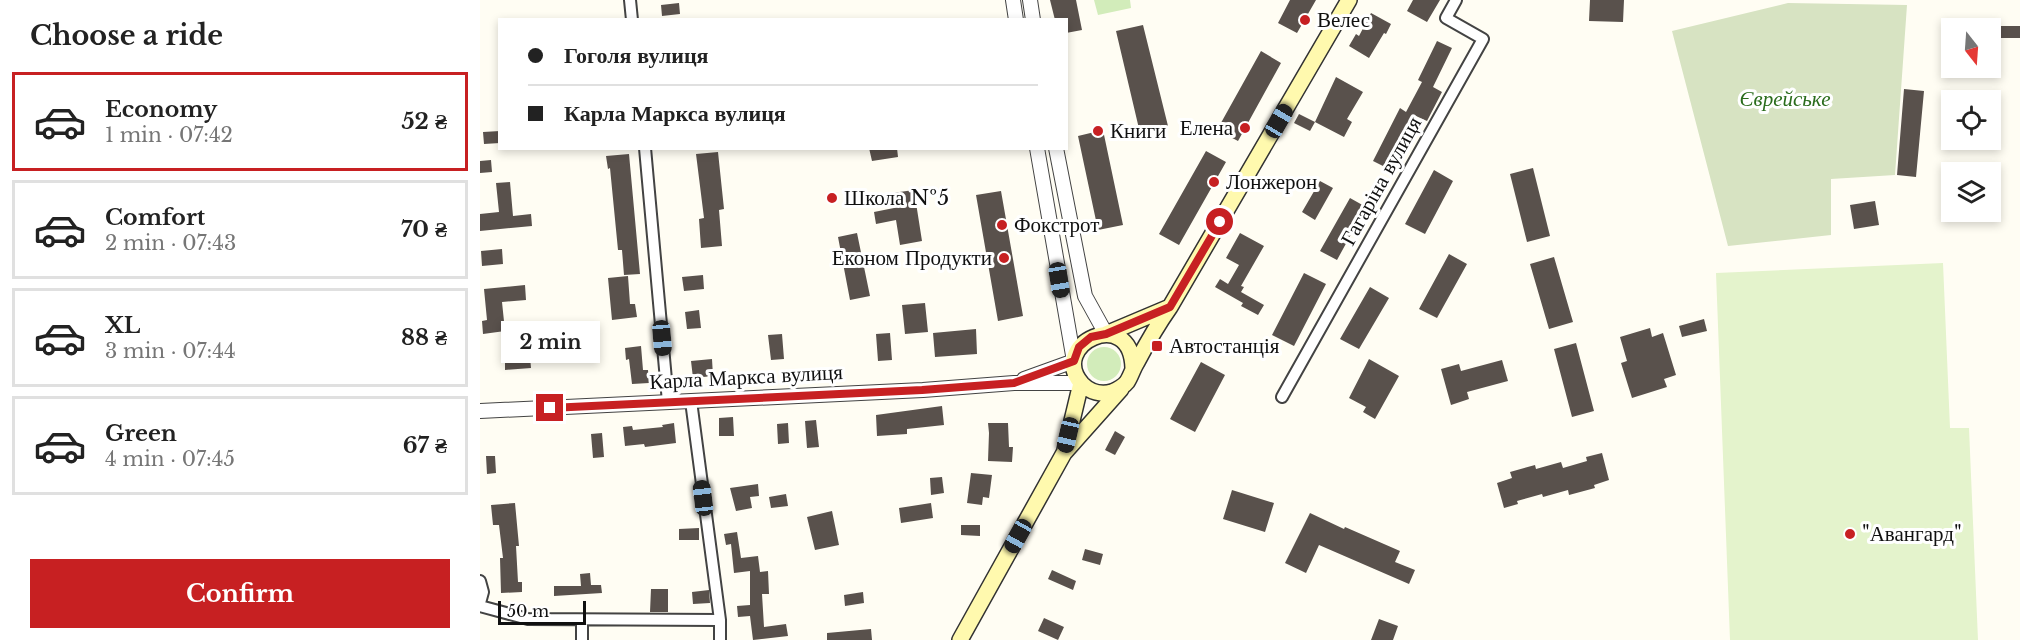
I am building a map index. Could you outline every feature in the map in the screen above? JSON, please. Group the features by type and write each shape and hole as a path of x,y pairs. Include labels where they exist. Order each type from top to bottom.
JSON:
{"main road":[{"path":"960,640 1064,453 1123,386 1349,0"},
{"path":"1123,386 1101,393 1081,383 1074,361 1079,347 1085,341 1170,307"},
{"path":"1106,334 1114,336 1126,345 1133,359 1133,369"},
{"path":"1064,453 1081,383"}],"street":[{"path":"630,0 632,18"},
{"path":"1013,0 1016,18"},
{"path":"1030,0 1033,18"},
{"name":"Гагаріна вулиця","path":"1282,397 1483,39 1446,18 1456,0"},
{"path":"645,150 668,402"},
{"path":"1037,150 1074,361"},
{"path":"1056,150 1085,296 1106,334"},
{"name":"Карла Маркса вулиця","path":"1014,383 1074,361"},
{"name":"Карла Маркса вулиця","path":"480,411 922,390 1014,383 1081,383"},
{"path":"692,401 720,620 720,640"},
{"path":"480,581 483,592 480,604 528,619 720,620"},
{"path":"582,620 582,640"}],"green space":[{"path":"1094,0 1130,0 1131,8 1098,15"},
{"name":"Єврейське","path":"1788,3 1907,5 1895,175 1831,179 1831,235 1728,246 1672,31"},
{"name":"\"Авангард\"","path":"1943,263 1950,428 1969,428 1978,640 1730,640 1716,273"},
{"path":"1104,347 1116,352 1121,364 1116,376 1104,381 1092,376 1087,364 1092,352"}],"building":[{"path":"1050,0 1076,0 1082,30 1068,33 1068,18 1054,18"},
{"path":"1290,0 1316,0 1297,33 1278,23"},
{"path":"1413,0 1440,0 1427,22 1407,11"},
{"path":"1590,0 1624,0 1623,22 1589,21"},
{"path":"679,3 680,14 662,16 661,5"},
{"path":"1371,13 1391,24 1369,58 1349,46 1356,34 1359,36"},
{"path":"1143,25 1168,126 1140,133 1116,31"},
{"path":"2001,26 2020,26 2020,38 2001,38"},
{"path":"1437,41 1452,48 1433,87 1442,92 1427,121 1416,116 1389,169 1373,161 1400,108 1406,112 1422,82 1418,80"},
{"path":"1261,51 1281,63 1238,141 1217,130"},
{"path":"1336,77 1363,92 1347,119 1352,122 1344,137 1315,122"},
{"path":"1904,89 1924,91 1916,177 1897,175"},
{"path":"1299,114 1315,122 1310,131 1294,123"},
{"path":"1103,130 1123,225 1098,230 1078,136"},
{"path":"498,131 498,143 484,144 483,132"},
{"path":"869,150 897,150 898,157 872,161"},
{"path":"1206,151 1226,162 1179,245 1159,234"},
{"path":"718,152 724,209 719,210 722,246 701,248 699,219 704,218 696,154"},
{"path":"629,154 640,274 624,275 622,250 618,250 610,168 608,169 606,156"},
{"path":"491,160 492,172 480,173 480,161"},
{"path":"1533,168 1550,236 1527,242 1510,174"},
{"path":"1434,170 1453,181 1425,234 1405,224"},
{"path":"1320,181 1333,188 1315,220 1302,212"},
{"path":"510,182 513,216 531,214 532,226 480,231 480,214 499,212 496,183"},
{"path":"914,190 922,241 900,245 896,220 876,224 874,212 894,208 892,193"},
{"path":"1001,191 1023,316 998,321 976,195"},
{"path":"1350,198 1366,207 1337,260 1320,251"},
{"path":"1875,201 1879,225 1854,229 1850,205"},
{"path":"857,233 870,296 850,300 838,237"},
{"path":"1240,233 1264,246 1241,286 1244,287 1241,292 1264,305 1258,315 1241,306 1243,303 1215,287 1220,279 1228,284 1239,265 1226,258"},
{"path":"502,249 503,264 482,266 481,251"},
{"path":"1449,254 1467,264 1437,318 1419,309"},
{"path":"1554,257 1573,322 1549,329 1530,264"},
{"path":"1304,273 1326,284 1294,346 1272,335"},
{"path":"703,275 704,289 684,291 682,277"},
{"path":"628,276 630,304 635,304 637,317 612,320 608,278"},
{"path":"525,285 526,300 502,302 505,331 483,334 482,321 487,320 484,289"},
{"path":"1370,287 1389,298 1359,349 1340,339"},
{"path":"925,303 928,332 905,334 902,305"},
{"path":"699,310 701,328 687,329 685,312"},
{"path":"1704,319 1707,331 1682,337 1679,326"},
{"path":"1650,328 1652,337 1663,333 1676,375 1664,379 1667,387 1632,398 1621,363 1627,361 1620,337"},
{"path":"976,329 977,354 935,357 933,333"},
{"path":"890,333 892,360 878,361 876,334"},
{"path":"782,334 784,359 771,360 768,335"},
{"path":"563,342 564,360 554,361 553,343"},
{"path":"1576,343 1594,411 1572,417 1554,349"},
{"path":"641,346 643,370 648,370 649,383 632,384 629,359 626,360 625,348"},
{"path":"530,356 531,368 505,370 505,358"},
{"path":"712,359 713,376 693,378 691,361"},
{"path":"1369,359 1399,376 1375,419 1363,412 1366,407 1349,398"},
{"path":"1502,360 1508,381 1467,392 1469,399 1451,405 1441,369 1459,364 1461,371"},
{"path":"1201,362 1225,375 1195,432 1170,419"},
{"path":"942,406 944,425 907,429 907,434 877,436 876,415"},
{"path":"733,417 734,436 719,436 719,418"},
{"path":"816,420 819,447 807,448 805,421"},
{"path":"674,423 676,443 645,447 644,444 625,446 623,427 632,426 633,430 663,427 662,425"},
{"path":"788,423 789,443 778,444 777,424"},
{"path":"988,423 1008,423 1009,447 1013,447 1012,462 988,461"},
{"path":"1115,431 1125,437 1115,455 1105,450"},
{"path":"602,433 604,457 593,458 591,434"},
{"path":"1602,453 1609,480 1594,485 1595,488 1569,495 1568,490 1543,497 1542,494 1517,501 1518,504 1504,508 1497,483 1512,478 1510,472 1535,465 1536,469 1561,462 1563,468 1587,461 1586,457"},
{"path":"486,456 495,456 496,473 487,474"},
{"path":"971,473 992,475 989,498 983,497 982,505 967,503"},
{"path":"942,477 944,493 931,495 930,478"},
{"path":"758,484 759,496 750,497 752,508 736,511 730,488"},
{"path":"1232,490 1274,503 1265,532 1223,519"},
{"path":"786,494 788,506 771,508 769,497"},
{"path":"515,503 519,546 516,546 518,582 522,582 522,592 501,593 500,558 503,558 499,525 493,525 491,505"},
{"path":"931,503 933,518 901,523 899,508"},
{"path":"832,511 839,545 815,550 807,517"},
{"path":"1310,513 1400,551 1395,562 1415,570 1409,584 1319,545 1306,573 1285,563"},
{"path":"961,525 980,525 980,536 961,535"},
{"path":"699,528 699,540 679,540 679,529"},
{"path":"737,532 741,558 758,556 760,572 768,571 769,594 762,594 764,627 786,624 788,636 753,640 750,616 738,617 737,606 750,605 750,571 734,573 731,544 726,545 724,534"},
{"path":"1085,549 1103,554 1100,565 1082,560"},
{"path":"1052,570 1076,581 1073,590 1048,579"},
{"path":"590,573 591,585 601,585 602,593 554,596 554,586 581,586 580,574"},
{"path":"651,589 668,589 668,612 650,612"},
{"path":"709,590 710,603 693,604 692,592"},
{"path":"863,592 864,603 845,606 844,595"},
{"path":"1044,618 1064,627 1058,640 1038,631"},
{"path":"1379,619 1398,626 1393,640 1371,640"},
{"path":"871,629 872,640 827,640 827,633"}],"place":[{"name":"Велес","path":"1305,20"},
{"name":"Елена","path":"1245,128"},
{"name":"Книги","path":"1098,131"},
{"name":"Лонжерон","path":"1214,182"},
{"name":"Школа №5","path":"832,198"},
{"name":"Фокстрот","path":"1002,225"},
{"name":"Економ Продукти","path":"1004,258"},
{"name":"Автостанція","path":"1157,346"},
{"name":"\"Авангард\"","path":"1850,534"}],"route":[{"path":"550,408 922,390 1014,383 1074,361 1079,347 1091,337 1106,334 1170,307 1220,222"}]}
